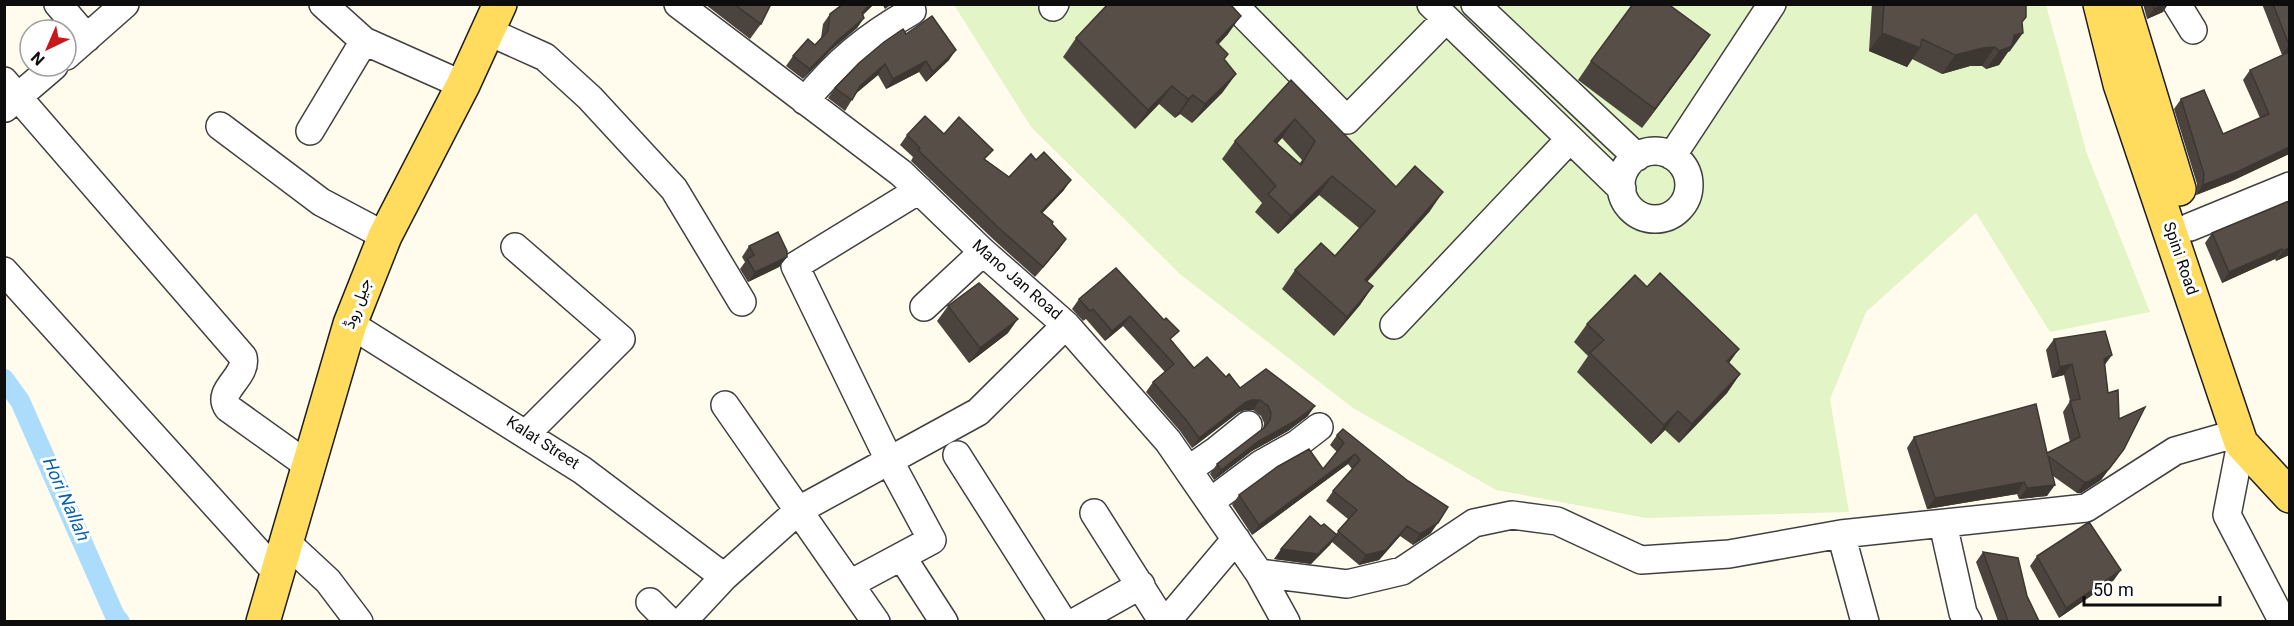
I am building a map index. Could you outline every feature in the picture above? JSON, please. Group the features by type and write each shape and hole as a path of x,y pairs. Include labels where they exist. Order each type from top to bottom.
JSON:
{"main road":[{"name":"Spini Road","path":"2100,4 2120,84 2239,438 2289,496"},
{"name":"Spini Road","path":"2123,4 2245,413 2269,451 2289,470"},
{"name":"جیل روڈ","path":"263,621 350,324 385,236 464,85 494,18"}],"street":[{"path":"58,4 87,38"},
{"path":"78,46 125,4"},
{"path":"323,4 364,41 464,85"},
{"name":"Mano Jan Road","path":"678,4 902,173 983,252 1066,325 1168,441 1259,573 1286,621"},
{"path":"1233,4 1347,120 1439,12 1622,189"},
{"path":"1475,4 1637,157"},
{"path":"1672,156 1772,4"},
{"path":"2177,4 2193,30"},
{"path":"806,101 828,73 847,56 912,11"},
{"path":"494,18 545,57 591,98 674,189 742,302"},
{"path":"310,131 364,41"},
{"path":"36,78 9,96 243,357 243,368 224,396 224,403 309,466"},
{"path":"220,126 321,202 385,236"},
{"path":"1394,326 1570,139"},
{"path":"1654,152 1672,156 1681,163 1687,173 1688,196 1674,214 1663,219 1641,216 1624,200 1622,189 1625,170 1637,157 1654,152"},
{"path":"2190,227 2289,186"},
{"path":"850,584 932,540 890,462 795,266 918,190"},
{"path":"515,247 621,339 526,434"},
{"path":"924,307 983,252"},
{"path":"4,272 277,573"},
{"name":"Kalat Street","path":"350,324 582,470 724,578"},
{"path":"682,621 724,578 799,510 978,412 1066,325"},
{"path":"725,405 876,621"},
{"path":"1188,470 1248,424"},
{"path":"1210,502 1261,464 1298,444 1319,427"},
{"path":"1259,573 1347,584 1402,572 1474,523 1512,515 1557,521 1641,560 1729,554 1841,534 2086,508 2175,451 2239,438 2228,515 2283,621"},
{"path":"957,455 1063,621"},
{"path":"1094,513 1164,621 1236,539"},
{"path":"1943,524 1963,613 1968,621"},
{"path":"1841,534 1865,621"},
{"path":"286,542 328,581 359,621"},
{"path":"902,557 944,621"},
{"path":"1075,621 1141,585"},
{"path":"650,602 670,621"}],"green space":[{"path":"954,5 2046,5 2087,154 2150,312 2050,332 1976,213 1866,312 1830,399 1849,512 1646,518 1496,490 1353,408 1181,275 1031,127"}],"building":[{"path":"734,4 771,4 761,24"},
{"path":"843,4 871,4 862,13 864,18 838,40 810,69 793,56 808,39 815,45 828,31 830,14"},
{"path":"1108,4 1230,4 1241,16 1216,42 1228,54 1224,59 1236,74 1205,104 1193,95 1188,99 1172,86 1148,110 1076,38"},
{"path":"1633,4 1668,4 1710,35 1655,109 1591,61"},
{"path":"1884,4 2026,4 2026,17 2022,22 2023,33 2014,35 2012,46 1999,51 1995,47 1983,48 1955,55 1922,39 1920,48 1882,33"},
{"path":"2153,4 2163,4 2154,9"},
{"path":"2273,4 2289,4 2289,45"},
{"path":"932,16 956,50 933,72 926,61 893,79 885,64 860,86 852,100 835,88 859,63 884,42 903,29 906,34"},
{"path":"2289,52 2289,147 2203,185 2204,174 2181,99 2204,90 2223,134 2269,114 2250,70"},
{"path":"1291,80 1396,187 1415,166 1443,192 1365,280 1373,286 1347,317 1295,270 1321,243 1335,256 1375,211 1332,176 1291,216 1268,194 1276,186 1235,141","holes":["1295,119 1315,141 1301,165 1274,141"]},
{"path":"925,116 944,134 959,117 993,150 984,159 1009,177 1031,154 1036,160 1044,152 1071,180 1041,212 1053,222 1052,224 1066,239 1043,267 918,150 920,148 907,135"},
{"path":"2289,201 2289,248 2229,272 2212,233"},
{"path":"778,232 787,251 787,257 755,272 747,259 754,255 749,246"},
{"path":"1116,268 1164,320 1166,318 1179,331 1170,339 1194,368 1207,357 1226,377 1229,374 1240,388 1266,369 1315,406 1295,421 1259,441 1221,470 1217,464 1265,427 1270,420 1271,413 1268,406 1260,400 1246,402 1199,438 1153,382 1174,364 1130,316 1112,331 1093,309 1090,311 1079,299"},
{"path":"1660,273 1739,349 1727,361 1740,374 1692,424 1678,411 1664,425 1590,353 1604,340 1587,324 1635,275 1647,287"},
{"path":"979,283 1018,319 980,348 948,306"},
{"path":"2105,331 2112,355 2104,359 2108,393 2118,390 2119,419 2145,407 2124,449 2109,469 2088,482 2084,482 2048,456 2055,485 2027,488 2024,482 1935,498 1914,437 2036,404 2047,453 2080,437 2070,401 2080,399 2072,364 2060,367 2054,339"},
{"path":"1343,429 1408,481 1448,507 1438,523 1420,534 1407,526 1386,550 1366,555 1338,531 1357,510 1333,491 1360,460 1355,454 1259,525 1239,495 1277,467 1309,449 1323,469 1344,443 1337,435"},
{"path":"1310,516 1321,526 1324,524 1337,535 1318,554 1281,549"},
{"path":"2089,522 2121,570 2066,608 2037,556"},
{"path":"1983,552 2018,558 2027,596 2039,621 2008,621"}],"waterway":[{"name":"Hori Nallah","path":"4,379 20,401 115,616 120,622"}]}
